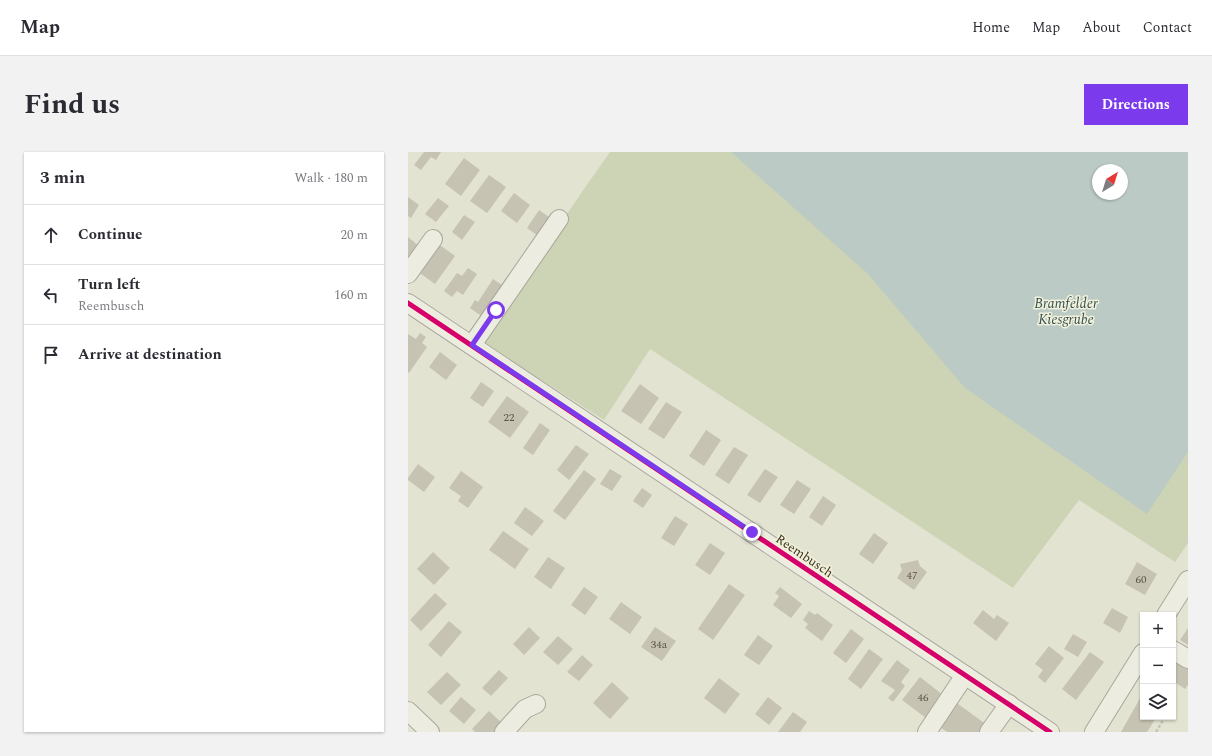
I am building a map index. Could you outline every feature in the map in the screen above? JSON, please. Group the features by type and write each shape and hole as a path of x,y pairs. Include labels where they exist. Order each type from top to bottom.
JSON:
{"street":[{"path":"472,345 559,219"},
{"path":"408,274 434,240"},
{"name":"Reembusch","path":"408,303 1009,704 1039,729"},
{"path":"1168,612 1188,580"},
{"path":"1176,652 1188,659"},
{"path":"1094,732 1140,658"},
{"path":"928,732 965,675"},
{"path":"504,732 525,709 536,704"},
{"path":"989,732 1009,704"},
{"path":"408,711 430,732"}],"path":[{"path":"1156,732 1163,720"}],"green space":[{"path":"610,152 1188,152 1188,543 1175,562 1079,500 1013,588 650,349 604,420 481,341"}],"water":[{"name":"Bramfelder Kiesgrube","path":"731,152 1188,152 1188,452 1147,514 965,388 867,273"}],"building":[{"path":"424,152 441,152 436,160 431,157 421,170 414,165"},
{"path":"464,158 480,170 461,196 445,184"},
{"path":"489,175 506,187 487,213 470,201"},
{"path":"514,193 530,205 517,223 501,211"},
{"path":"408,197 419,205 411,218 408,216"},
{"path":"438,198 449,206 436,222 425,214"},
{"path":"539,210 553,220 541,238 527,228"},
{"path":"464,215 475,222 462,240 452,232"},
{"path":"408,237 420,247 408,262"},
{"path":"437,243 455,256 435,284 417,271"},
{"path":"468,268 477,274 463,295 457,291 452,297 444,291 457,273 462,276"},
{"path":"493,279 505,287 484,318 470,308 475,300 478,302"},
{"path":"420,333 426,337 422,343 427,347 409,373 408,334 416,339"},
{"path":"440,352 457,365 446,380 429,367"},
{"path":"481,382 494,391 483,407 470,398"},
{"path":"640,384 659,398 641,424 621,411"},
{"path":"507,396 529,412 510,438 488,422"},
{"path":"666,402 682,412 664,439 648,429"},
{"path":"540,423 550,430 533,455 523,448"},
{"path":"706,430 721,440 704,466 689,456"},
{"path":"576,445 589,454 569,480 557,470"},
{"path":"734,447 748,455 729,484 715,475"},
{"path":"418,464 435,477 424,492 408,480"},
{"path":"610,469 622,476 612,491 600,484"},
{"path":"765,469 778,477 760,503 747,495"},
{"path":"584,470 596,479 565,520 553,511"},
{"path":"461,471 483,487 468,508 458,501 461,496 449,488"},
{"path":"797,480 811,489 794,514 780,505"},
{"path":"642,488 652,495 643,508 633,501"},
{"path":"823,496 836,505 822,526 809,517"},
{"path":"525,507 544,521 532,536 514,523"},
{"path":"675,516 688,524 674,546 661,538"},
{"path":"503,531 529,549 515,569 489,550"},
{"path":"874,533 888,543 873,564 859,554"},
{"path":"710,543 725,553 710,575 695,565"},
{"path":"433,552 450,568 434,585 417,569"},
{"path":"548,557 565,568 551,589 534,577"},
{"path":"918,560 920,566 927,572 914,590 897,578 902,570 900,564"},
{"path":"1137,562 1157,574 1145,595 1125,584"},
{"path":"729,584 745,595 713,640 698,629"},
{"path":"584,587 598,597 585,615 571,605"},
{"path":"780,587 802,604 791,618 773,605 779,596 775,593"},
{"path":"435,593 447,604 421,631 410,620"},
{"path":"621,602 642,617 630,634 609,619"},
{"path":"1112,608 1128,617 1120,633 1103,623"},
{"path":"983,610 994,619 997,615 1009,623 996,641 973,623"},
{"path":"809,611 815,615 817,613 833,625 822,641 805,628 808,624 803,620"},
{"path":"449,621 462,632 441,657 428,645"},
{"path":"529,627 540,638 524,655 513,644"},
{"path":"655,627 676,641 662,661 641,647"},
{"path":"1188,628 1188,645 1180,640"},
{"path":"851,629 864,639 846,663 833,653"},
{"path":"1073,634 1087,642 1078,657 1064,649"},
{"path":"758,635 773,646 759,665 744,655"},
{"path":"558,636 573,649 558,665 543,652"},
{"path":"1049,646 1064,658 1045,683 1038,677 1043,670 1035,664"},
{"path":"869,649 883,659 861,689 848,679"},
{"path":"1090,652 1104,662 1076,700 1062,689"},
{"path":"582,655 593,665 579,681 567,672"},
{"path":"1176,657 1188,665 1188,685 1185,689 1176,683"},
{"path":"897,660 910,670 901,682 905,686 893,702 888,698 895,690 881,681"},
{"path":"499,670 508,678 491,696 482,688"},
{"path":"447,672 461,685 441,705 427,692"},
{"path":"920,677 943,695 926,718 902,700"},
{"path":"719,678 740,694 725,714 704,698"},
{"path":"612,682 629,698 610,719 593,703"},
{"path":"461,697 476,710 464,724 449,711"},
{"path":"768,697 782,708 769,725 755,714"},
{"path":"1140,698 1140,720 1154,720 1151,726 1147,732 1121,732"},
{"path":"954,701 987,725 982,732 947,732 937,725"},
{"path":"489,711 504,725 496,732 475,732 472,729"},
{"path":"793,712 807,722 800,732 778,732"}],"cycle path":[{"path":"408,303 1050,732"}],"route":[{"path":"496,310 472,345 752,532"}]}
